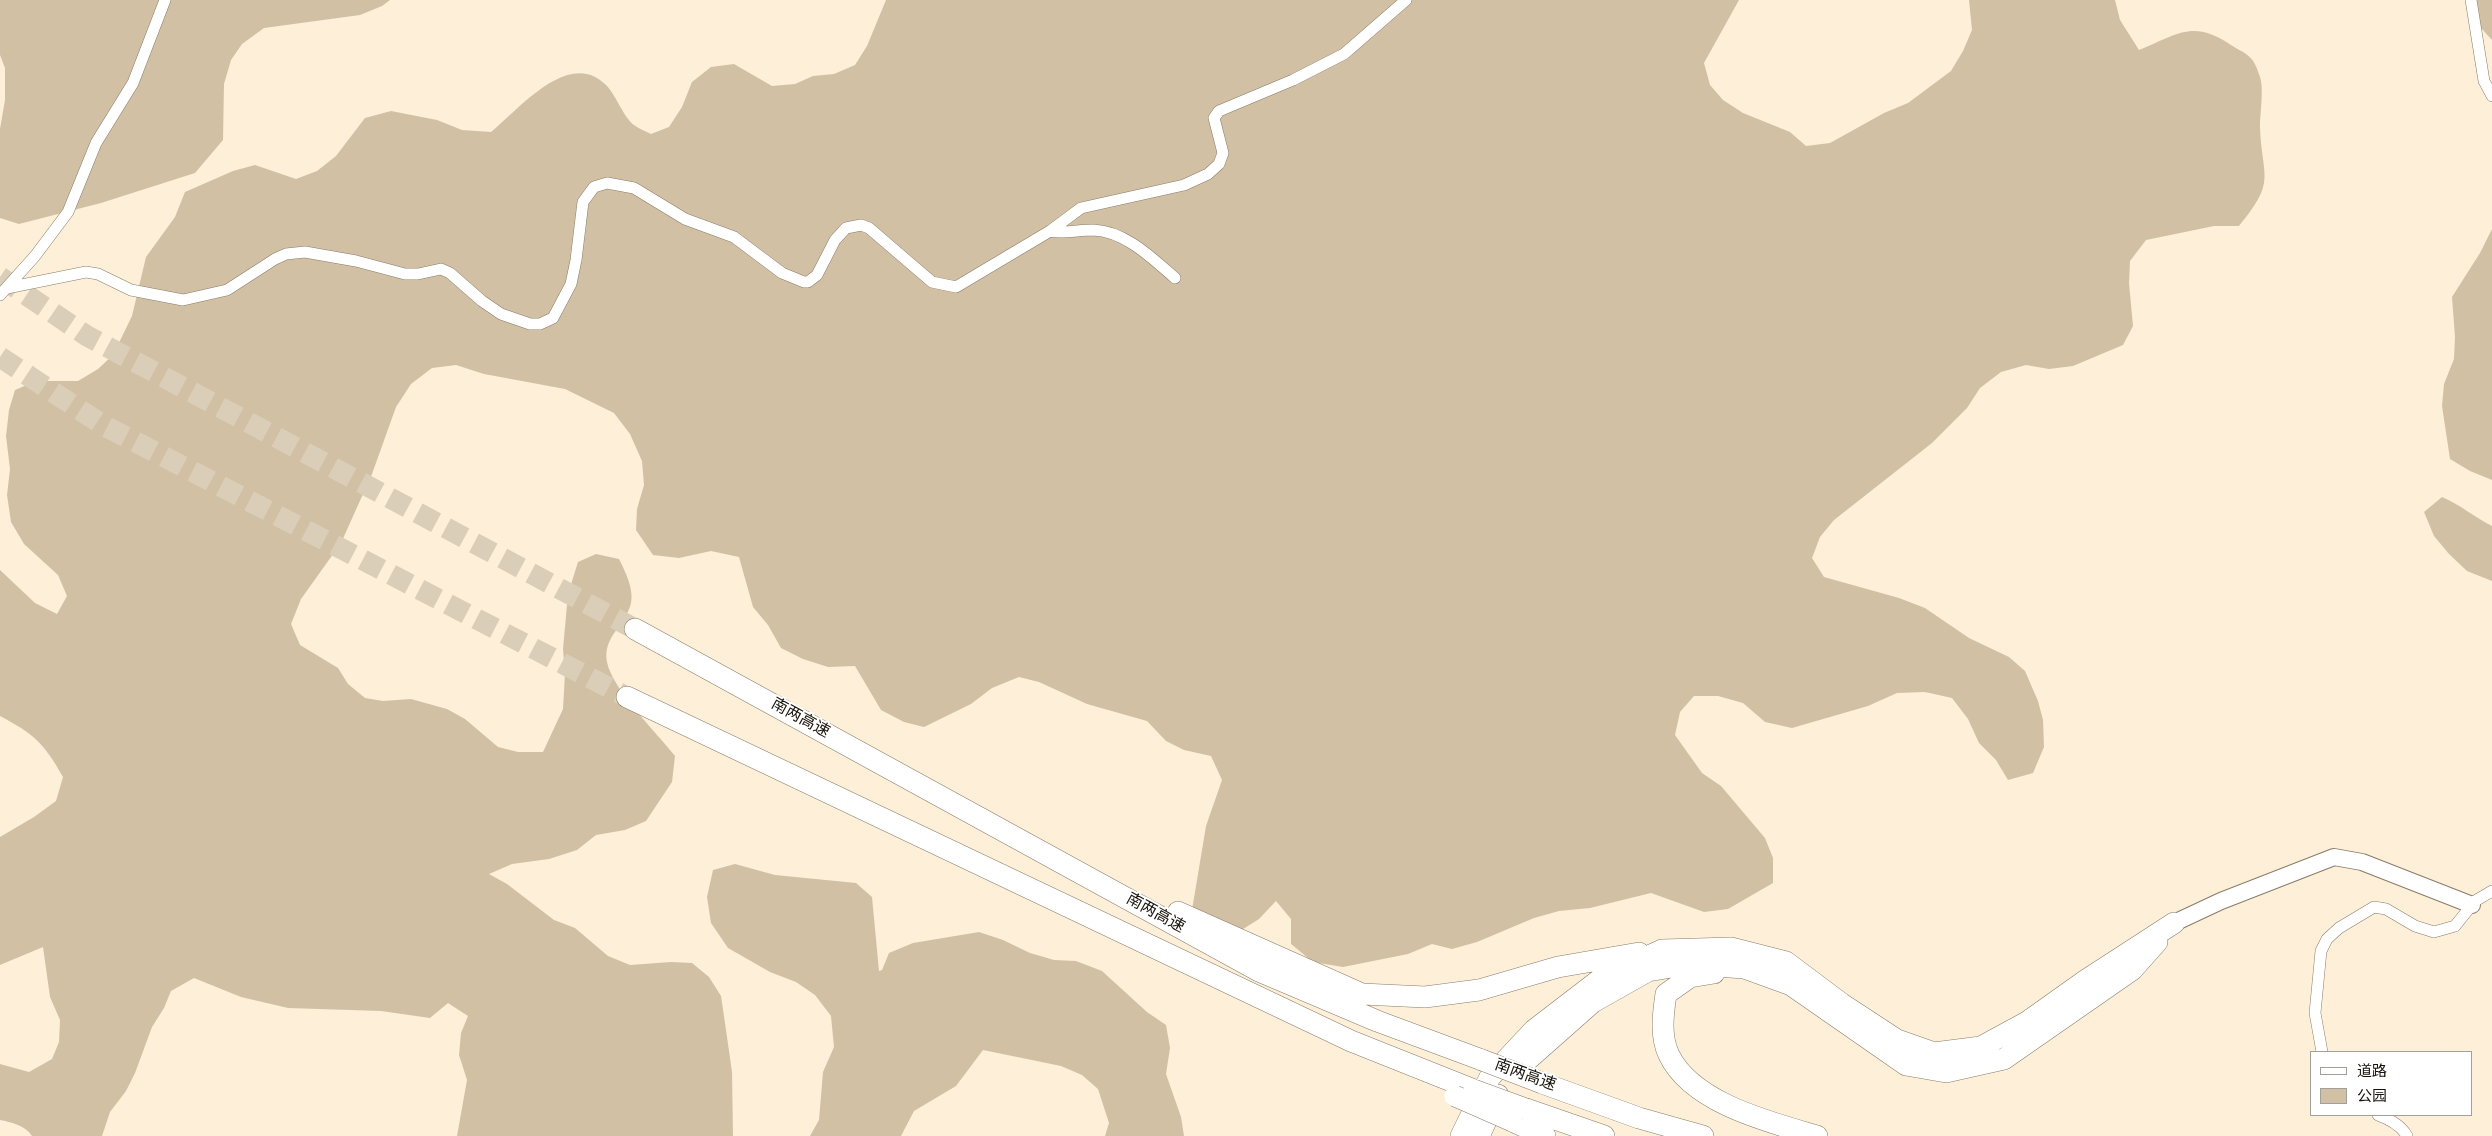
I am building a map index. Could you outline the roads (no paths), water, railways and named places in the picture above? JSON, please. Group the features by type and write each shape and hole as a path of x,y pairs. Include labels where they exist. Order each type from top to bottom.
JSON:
{"highway":[{"name":"南两高速","path":"635,629 1259,971 1377,1021 1639,1118 1703,1136"},
{"name":"南两高速","path":"627,697 1464,1093 1519,1115 1604,1136"},
{"path":"1020,840 1362,994 1425,997 1479,990 1558,968 1662,950 1731,948 1747,960"},
{"path":"1479,1136 1505,1081 1532,1053 1593,1002 1648,971 1689,964 1747,960 1786,962 1871,1032 1906,1065 1946,1072 2004,1058 2132,970 2174,923"},
{"path":"1461,1136 1490,1077 1534,1030 1603,977 1662,950"},
{"path":"1747,960 1690,977 1666,994 1662,1022 1668,1054 1686,1080 1718,1101 1783,1126 1816,1136"},
{"path":"1519,1115 1545,1136"}],"street":[{"path":"4,291 35,256 68,212 96,143 133,83 165,0"},
{"path":"4,291 86,272 98,274 131,290 182,300 227,290 275,258 286,254 305,252 356,261 405,274 418,274 441,269 450,273 500,314 530,324 540,324 553,318 571,284 583,202 594,187 607,183 634,188 685,220 734,237 782,273 804,282 808,282 817,275 835,240 846,228 861,225 869,228 932,282 956,287 1050,231 1081,208 1184,185 1208,174 1219,164 1223,153 1214,118 1219,111 1293,80 1344,54 1406,0"},
{"path":"2471,0 2484,81 2492,96"},
{"path":"1050,231 1062,233 1094,230 1118,237 1140,248 1175,278"},
{"path":"2174,923 2221,901 2334,857 2362,862 2472,905"},
{"path":"2322,1051 2316,1013 2321,951 2327,939 2339,928 2374,907 2386,909 2415,926 2434,932 2455,926 2472,905 2492,891"},
{"path":"2380,1116 2404,1130 2407,1136"}],"tunnel":[{"path":"0,277 87,336 635,629"},
{"path":"0,357 103,425 627,697"}]}
